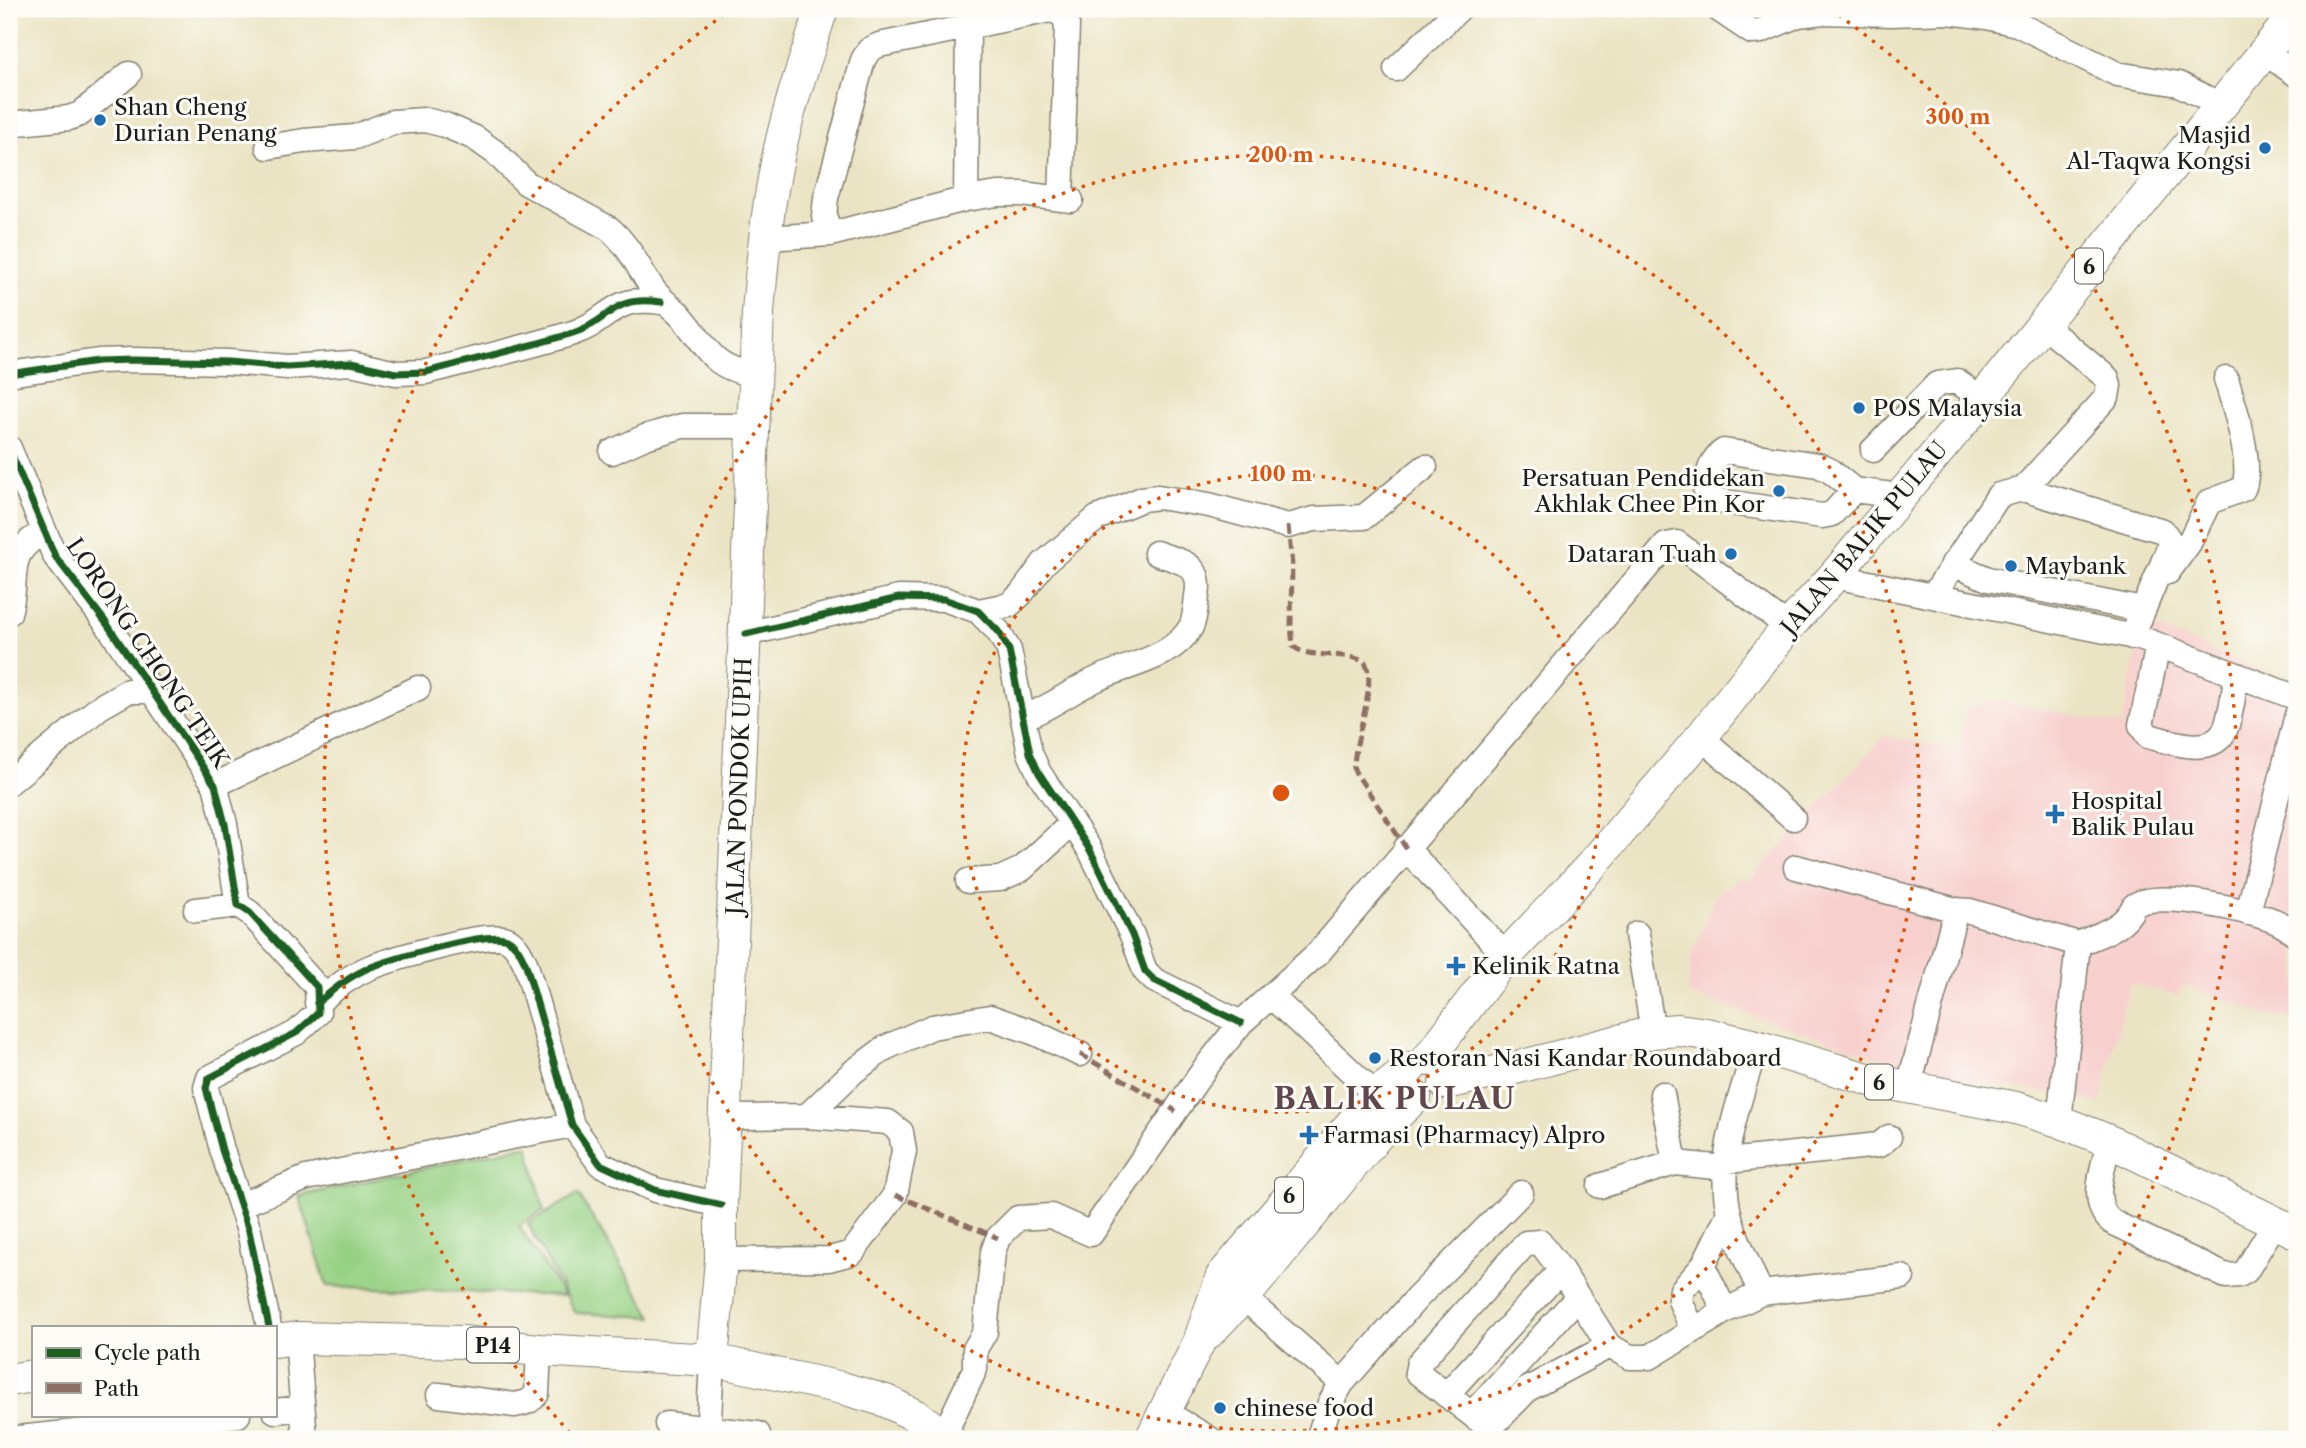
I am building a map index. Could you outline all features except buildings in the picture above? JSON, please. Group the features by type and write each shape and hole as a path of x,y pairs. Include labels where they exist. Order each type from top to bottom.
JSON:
{"main road":[{"name":"JALAN PONDOK UPIH","path":"712,1360 721,1260 724,1115 746,634 754,375 765,238 775,173 792,100 822,9"},
{"name":"JALAN BALIK PULAU","path":"1199,1342 1243,1297 1424,1077 1506,956 1590,867 1701,737 1788,627 1834,576 1982,398 2293,12"},
{"name":"6","path":"1424,1077 1511,1069 1653,1032 1678,1030 1707,1034 1908,1089 2016,1108 2059,1121 2287,1227"},
{"name":"JALAN BALIK PULAU","path":"1158,1426 1199,1342 1222,1276 1376,1095 1424,1077"},
{"name":"P14","path":"280,1335 463,1342 539,1350 712,1360 842,1388 886,1401 918,1417 946,1437"},
{"path":"9,1380 32,1376"}],"street":[{"path":"1396,69 1459,9"},
{"path":"1718,9 1752,32 1761,31 1798,15 1823,12 1949,12 1987,17 2017,24 2117,74 2179,84 2220,105"},
{"path":"765,238 831,234 966,199 997,194 1066,199 1067,24 1064,17 1058,11 1051,10 879,45 869,50 863,60 826,198 824,216 831,234"},
{"path":"966,199 968,27"},
{"path":"2264,51 2297,75"},
{"path":"9,124 80,114 129,74"},
{"path":"268,147 355,137 393,122 408,120 425,120 445,125 475,138 496,153 526,183 610,229 633,254 661,302 679,314 719,363 735,371 754,375"},
{"path":"9,374 86,362 133,360 228,362 286,367 352,363 410,374 578,331 622,303 636,300 661,302"},
{"path":"2023,489 2107,397 2109,385 2107,378 2042,324"},
{"path":"2154,584 2170,571 2189,543 2208,502 2243,489 2247,481 2243,442 2226,379"},
{"path":"1873,450 1937,384 1957,381 1982,398"},
{"path":"612,452 645,437 682,426 754,426"},
{"name":"LORONG CHONG TEIK","path":"9,449 55,556 107,624 215,785 226,824 237,905"},
{"path":"1854,490 1832,514 1822,516 1711,500 1704,488 1716,457 1724,451 1818,465 1829,470 1854,490 1900,496"},
{"path":"978,611 1009,605 1021,594 1044,563 1097,519 1142,499 1158,497 1209,505 1288,526 1314,519 1364,517 1425,467"},
{"path":"1933,596 1999,495 2023,489 2163,531 2171,543 2132,637"},
{"path":"9,613 13,598 14,564 22,547 44,532"},
{"path":"946,1437 975,1368 975,1349 985,1332 993,1252 998,1238 1018,1217 1051,1216 1091,1234 1205,1068 1241,1023 1319,952 1667,545 1677,543 1788,627"},
{"path":"1023,718 1043,710 1100,678 1140,664 1177,643 1192,626 1199,585 1197,573 1188,564 1156,553"},
{"path":"1954,564 1988,579 2143,610"},
{"path":"1834,576 2132,637 2297,698"},
{"path":"746,634 899,598 944,600 978,611 998,631 1009,650 1030,753 1039,774 1090,850 1132,935 1145,971 1154,980 1241,1023"},
{"path":"2158,645 2141,725 2148,736 2189,745 2209,744 2219,739 2225,730 2237,675"},
{"path":"215,785 418,688"},
{"path":"9,783 100,707 128,691 151,691"},
{"path":"2248,913 2297,715"},
{"path":"1701,737 1793,818"},
{"path":"968,881 1000,879 1022,869 1071,824"},
{"path":"1406,848 1506,956"},
{"path":"1796,867 1956,910 1970,911 2078,944 2121,924 2134,906 2150,898 2170,898 2248,913 2277,922 2297,936"},
{"path":"196,910 237,905 250,913 317,987 318,1013 296,1033 209,1078 206,1088 222,1150 302,1408 305,1439"},
{"path":"1908,1089 1956,910"},
{"path":"1637,934 1653,1032"},
{"path":"317,1003 371,967 486,937 507,939 514,944 526,965 572,1125 600,1164 655,1190 721,1205"},
{"path":"2059,1121 2078,944"},
{"path":"1271,996 1376,1095"},
{"path":"807,1116 853,1072 885,1048 932,1027 990,1017 1035,1033 1080,1054"},
{"path":"1756,1046 1728,1139 1727,1165 1729,1213 1761,1293"},
{"path":"1662,1094 1675,1163"},
{"path":"721,1260 829,1259 852,1253 895,1195 904,1152 901,1132 888,1122 807,1116 724,1115"},
{"path":"241,1205 306,1178 572,1125"},
{"path":"1600,1186 1675,1163 1727,1165 1880,1145 1889,1137"},
{"path":"2109,1142 2098,1200 2105,1217 2225,1276 2239,1275 2246,1271 2287,1227"},
{"path":"1318,1439 1330,1403 1342,1383 1417,1298 1521,1193"},
{"path":"1693,1331 1680,1300 1681,1295 1703,1266 1729,1213"},
{"path":"1609,1346 1528,1389 1493,1424 1484,1424 1419,1375 1417,1367 1526,1243 1540,1242 1609,1346 1630,1357 1650,1357 1725,1311 1761,1293 1902,1277"},
{"path":"1703,1266 1725,1311"},
{"path":"1446,1395 1561,1270"},
{"path":"1243,1297 1342,1383"},
{"path":"1472,1414 1578,1297"},
{"path":"439,1395 515,1405 526,1403 537,1393 539,1350"},
{"path":"709,1434 712,1360"},
{"path":"276,1411 302,1408"},
{"path":"9,1439 228,1416"},
{"path":"667,1424 709,1434 758,1434"},
{"path":"1158,1426 1210,1439"}],"shaded area":[{"name":"Hospital Balik Pulau","path":"2143,622 2297,684 2297,1025 2286,1017 2268,1015 2183,985 2177,996 2130,983 2099,1104 2079,1098 1926,1073 1688,994 1690,961 1716,895 1741,877 1749,881 1885,736 1959,750 1968,707 1996,700 2122,725"}],"green space":[{"path":"528,1145 544,1210 519,1226 564,1296 327,1286 299,1196"},
{"path":"578,1194 653,1317 575,1313 528,1224"}],"marked path":[{"path":"1288,526 1292,565 1293,646 1307,653 1346,656 1365,662 1369,685 1354,770 1406,848"},
{"path":"1080,1054 1176,1111"},
{"path":"895,1195 998,1238"}],"cycle path":[{"path":"9,374 98,361 133,360 228,362 287,367 351,363 396,373 426,372 573,333 631,302 661,302"},
{"path":"9,448 55,556 107,624 215,785 225,824 238,905 250,913 317,987 318,1013 296,1033 209,1078 206,1088 222,1150 249,1231 269,1326"},
{"path":"746,634 899,598 944,599 978,611 998,631 1009,650 1030,753 1039,773 1090,850 1132,935 1145,971 1154,980 1241,1023"},
{"path":"317,1003 350,978 382,963 481,938 507,939 516,947 526,965 572,1125 600,1164 655,1190 721,1205"}],"place":[{"name":"Shan Cheng Durian Penang","path":"100,120"},
{"name":"Masjid Al-Taqwa Kongsi","path":"2265,148"},
{"name":"POS Malaysia","path":"1859,408"},
{"name":"Persatuan Pendidekan Akhlak Chee Pin Kor","path":"1779,491"},
{"name":"Dataran Tuah","path":"1731,554"},
{"name":"Maybank","path":"2011,566"},
{"name":"Hospital Balik Pulau","path":"2055,814"},
{"name":"Kelinik Ratna","path":"1456,966"},
{"name":"Restoran Nasi Kandar Roundaboard","path":"1375,1058"},
{"name":"Farmasi (Pharmacy) Alpro","path":"1309,1135"},
{"name":"chinese food","path":"1220,1408"}],"district":[{"name":"BALIK PULAU","path":"1395,1098"}]}
